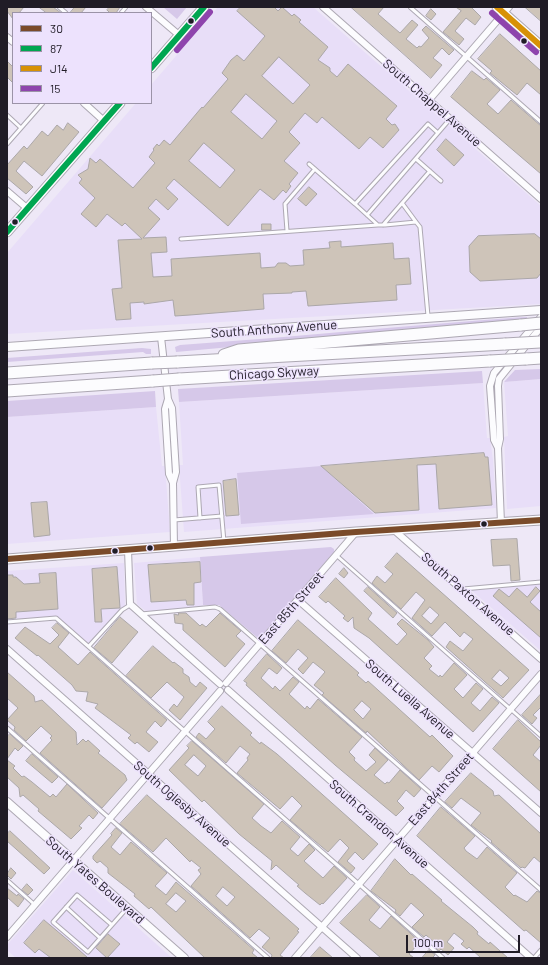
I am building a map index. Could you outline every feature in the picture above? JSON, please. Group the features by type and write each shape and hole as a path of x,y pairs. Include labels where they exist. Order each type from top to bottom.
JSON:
{"highway":[{"path":"215,359 239,350 541,323"},
{"name":"Chicago Skyway","path":"7,373 215,359 540,342"},
{"name":"Chicago Skyway","path":"7,391 178,379 541,358"}],"main road":[{"path":"152,67 204,7"},
{"path":"503,9 541,46"},
{"path":"7,232 119,104"},
{"path":"7,559 356,532 541,520"}],"street":[{"name":"South Chappel Avenue","path":"323,7 541,199"},
{"path":"429,100 503,9"},
{"path":"152,12 179,35"},
{"path":"85,104 104,121"},
{"path":"7,191 28,209"},
{"name":"South Anthony Avenue","path":"7,347 541,310"},
{"path":"498,448 494,440 490,386 492,378 494,373 541,317"},
{"path":"501,523 498,448 500,439 499,379 541,327"},
{"path":"161,337 168,399 165,409 169,474 173,483 174,547"},
{"name":"South Paxton Avenue","path":"394,530 541,659"},
{"name":"East 85th Street","path":"223,684 356,532"},
{"path":"128,550 130,604 223,684 229,687 225,692 220,691"},
{"name":"South Luella Avenue","path":"298,600 541,813"},
{"name":"South Oglesby Avenue","path":"7,649 357,958"},
{"name":"East 84th Street","path":"295,958 541,674"},
{"path":"7,937 220,691 219,687 223,684"},
{"name":"South Crandon Avenue","path":"228,690 531,958"},
{"name":"South Yates Boulevard","path":"7,802 184,958"}],"lane":[{"path":"410,7 541,122"},
{"path":"7,144 42,104"},
{"path":"7,115 21,128"},
{"path":"367,215 450,119"},
{"path":"355,204 428,124 438,133"},
{"path":"416,159 441,181"},
{"path":"309,164 378,224"},
{"path":"287,231 285,204 315,169"},
{"path":"383,225 430,171"},
{"path":"402,203 416,222 421,232 428,318"},
{"path":"181,239 416,222"},
{"path":"200,518 198,488 219,485 224,543"},
{"path":"174,520 222,516"},
{"path":"336,555 541,736"},
{"path":"463,590 541,583"},
{"path":"89,646 122,610 130,604"},
{"path":"141,614 218,607 541,890"},
{"path":"7,622 56,618 443,958"},
{"path":"7,728 268,958"},
{"path":"7,880 35,905"},
{"path":"112,925 77,895 53,922 88,952 100,938 112,925 127,908"},
{"path":"66,907 100,938"},
{"path":"534,958 541,950"}],"shaded area":[{"path":"163,7 187,7 177,19"},
{"path":"218,7 313,7 541,206 541,304 7,334 7,253 135,104 152,104 152,84"},
{"path":"527,317 527,320 176,352 175,347 180,345"},
{"path":"142,348 151,349 151,354 146,354 143,352 7,362 7,358"},
{"path":"541,369 541,379 504,382 515,370"},
{"path":"482,371 483,383 179,402 178,389"},
{"path":"541,379 541,506 507,509 504,437 508,436 504,382"},
{"path":"483,383 487,438 490,438 493,460 496,508 184,532 179,465 183,465 179,402"},
{"path":"155,391 156,407 7,417 7,401"},
{"path":"156,407 162,466 165,466 170,532 7,544 7,417"},
{"path":"321,466 374,514 241,524 237,473"},
{"path":"331,547 334,549 334,552 259,639 219,605 203,605 200,557"},
{"path":"200,557 203,608 147,612 137,604 134,563"},
{"path":"124,563 125,608 89,646 56,618 7,622 7,571"},
{"path":"541,582 541,651 471,590"},
{"path":"73,870 172,958 16,958 7,950 7,945"}],"building":[{"path":"7,7 24,7 20,12 12,12 12,18 7,11"},
{"path":"39,7 53,7 60,12 46,12"},
{"path":"75,7 86,7 82,12 71,12"},
{"path":"110,7 120,7 117,12 109,12 107,10"},
{"path":"241,7 274,7 278,11 282,7 292,16 294,14 301,20 299,22 328,47 318,60 330,68 330,71 337,77 348,64 397,106 386,119 392,125 395,124 399,130 383,148 370,137 359,149 322,117 317,123 305,113 289,132 300,143 284,161 298,173 289,184 291,186 286,193 283,190 274,200 260,189 228,226 174,179 166,188 178,199 168,210 156,199 148,208 160,219 143,238 166,237 167,252 151,253 153,277 172,276 171,259 260,253 261,268 275,267 278,263 286,263 290,266 304,265 303,250 330,248 329,242 341,241 341,247 393,243 394,259 409,258 411,284 396,285 397,300 308,306 306,291 263,294 264,309 190,315 175,316 173,300 144,304 144,302 130,303 131,319 116,320 112,289 122,288 118,240 142,239 125,223 122,226 107,214 96,227 81,214 95,198 79,183 82,179 78,175 88,169 90,158 96,163 100,159 133,188 155,163 149,157 157,144 159,146 164,140 170,145 228,79 222,73 231,60 237,55 244,61 265,36 237,11","holes":["279,57 310,85 293,104 262,76","246,94 277,121 262,139 231,112","204,143 235,170 220,188 189,161"]},
{"path":"351,7 384,7 378,14 400,33 412,20 418,25 406,39 417,48 419,46 421,47 429,38 422,30 426,26 454,50 449,55 442,48 433,58 442,65 431,78"},
{"path":"456,7 471,7 481,17 475,25 466,18 455,31 464,39 459,45 443,32 461,11"},
{"path":"525,7 541,7 541,21"},
{"path":"431,9 436,14 431,20 426,16"},
{"path":"500,34 541,71 541,95 527,83 517,95 490,73 492,71 478,59"},
{"path":"7,61 12,66 12,82 7,77"},
{"path":"472,71 484,80 486,78 500,90 487,104 498,114 511,100 541,126 541,174 451,97"},
{"path":"68,123 79,132 42,176 24,161 16,171 33,187 26,194 7,178 7,165 24,146 27,149 42,131 48,136 57,125 63,130"},
{"path":"446,139 464,155 454,166 437,150"},
{"path":"309,187 317,194 306,206 298,199"},
{"path":"262,224 271,224 271,230 262,230"},
{"path":"535,234 541,239 541,273 537,278 480,281 470,272 469,246 478,236"},
{"path":"484,453 485,457 488,457 492,505 439,509 436,464 417,465 419,510 375,513 321,466"},
{"path":"236,479 239,515 226,516 223,481"},
{"path":"47,502 50,535 34,537 31,503"},
{"path":"517,539 520,580 511,581 510,565 493,566 491,540"},
{"path":"397,553 529,670 503,698 446,647 450,641 463,651 473,639 464,632 460,637 445,622 432,636 412,618 425,600 416,592 401,609 372,583 377,576 385,583 393,574 385,567","holes":["430,607 439,615 431,624 422,616","500,670 509,678 501,686 492,679"]},
{"path":"200,562 201,582 194,583 194,605 187,605 186,600 151,602 148,565"},
{"path":"117,567 120,608 101,609 102,622 95,622 92,569"},
{"path":"344,568 348,573 344,578 339,574"},
{"path":"56,573 58,609 16,612 16,618 7,619 7,575 13,575 13,577 16,577 24,584 40,583 39,574"},
{"path":"336,578 372,613 368,619 397,645 407,634 397,624 402,619 428,640 434,647 424,658 432,666 429,669 439,677 440,675 442,677 454,663 467,675 454,689 463,698 476,683 483,689 471,703 480,711 492,697 499,703 473,732 369,638 354,628 353,617 348,622 343,618 345,616 328,601 326,603 319,597"},
{"path":"368,587 397,613 393,618 364,591"},
{"path":"536,587 540,591 530,602 541,612 541,638 493,596 499,589 509,597 517,588 527,597"},
{"path":"179,613 186,613 200,626 202,624 206,627 220,613 241,631 236,636 245,644 225,667 183,630 183,624 175,623 174,614 178,615"},
{"path":"120,617 138,632 112,663 94,648"},
{"path":"298,620 359,673 357,675 366,683 368,681 430,737 432,735 453,756 439,772 432,766 419,780 367,731 366,733 322,695 324,693 314,685 325,672 323,670 313,662 303,674 298,669 308,658 298,649 286,663 272,651","holes":["362,701 371,709 363,719 354,710"]},
{"path":"57,623 69,633 58,647 78,665 90,652 167,720 161,727 155,721 146,732 158,742 149,752 137,742 135,744 128,738 131,735 95,708 98,704 86,701 88,692 76,691 72,685 38,655 37,656 15,638 25,627 50,644 59,635 52,628"},
{"path":"153,646 173,663 174,662 183,669 183,673 189,677 190,682 196,687 200,682 207,688 180,720 169,710 174,704 177,707 184,697 167,682 151,698 126,676"},
{"path":"267,654 282,668 277,674 269,668 261,678 273,689 275,686 280,691 293,677 299,682 289,694 305,709 307,706 310,709 318,699 362,737 349,752 355,758 354,760 366,771 376,762 369,755 375,748 388,760 374,775 385,784 387,782 389,783 400,770 421,789 414,797 406,790 397,801 404,808 396,816 335,765 246,685 247,683 244,681"},
{"path":"7,672 34,696 35,702 42,700 76,732 77,745 83,739 86,742 88,740 100,751 98,753 125,775 127,780 102,808 40,753 52,740 50,738 52,736 41,726 26,741 14,730 15,727 7,720 18,708 7,698"},
{"path":"541,694 541,707 533,715 537,718 532,724 522,715"},
{"path":"222,706 252,733 250,735 260,744 261,742 277,754 378,844 363,860 355,852 347,861 355,868 351,873 338,862 349,848 340,839 328,852 290,820 302,806 292,796 280,809 237,773 248,760 247,758 250,754 240,746 226,763 196,737 199,733 206,739 215,729 208,722"},
{"path":"518,720 541,742 541,745 533,755 541,762 541,792 493,749"},
{"path":"10,734 23,746 18,751 15,748 7,759 7,737"},
{"path":"192,741 264,804 252,818 261,826 271,833 282,821 300,837 290,849 298,856 309,844 315,850 304,861 323,878 334,866 347,878 323,904 322,903 320,905 305,893 297,886 299,885 276,865 271,870 272,861 239,834 204,800 202,802 169,770 189,748 187,746","holes":["194,755 206,766 198,776 185,765"]},
{"path":"32,754 58,777 52,783 26,761"},
{"path":"7,760 15,766 13,768 22,777 24,776 50,797 53,794 56,797 67,784 98,813 93,819 89,815 79,826 82,828 71,839 38,811 39,809 23,795 20,797 19,788 7,777"},
{"path":"471,773 493,791 494,796 499,795 541,834 541,863 534,857 525,868 521,868 491,842 492,841 471,825 481,813 461,798 452,808 445,802"},
{"path":"147,795 299,929 297,931 299,932 280,955 284,958 271,958 272,955 262,947 270,938 259,929 250,938 191,886 201,874 198,870 201,868 191,860 190,862 166,838 153,852 120,824","holes":["223,887 235,897 227,906 216,896"]},
{"path":"441,807 475,836 464,848 466,851 477,859 487,847 517,873 505,887 514,896 515,895 527,902 537,891 541,893 541,943 526,930 524,931 417,836"},
{"path":"116,828 122,833 111,847 120,855 131,842 167,873 155,886 166,895 176,882 254,950 252,953 258,958 205,958 151,907 149,909 134,896 135,894 108,873 108,868 100,861 97,863 93,859 93,856 112,835 111,834","holes":["176,893 186,901 176,912 166,904"]},
{"path":"10,831 50,868 44,874 7,841 7,834"},
{"path":"395,859 411,875 412,874 442,900 441,901 473,927 478,932 477,934 489,944 490,942 508,958 481,958 469,947 467,949 461,944 464,941 454,933 447,942 454,948 448,955 441,949 439,951 433,945 435,943 426,935 424,937 412,927 424,915 411,903 400,916 395,912 396,910 371,891"},
{"path":"11,868 16,873 11,879 7,875"},
{"path":"27,884 33,890 28,895 22,890"},
{"path":"7,888 17,896 18,894 24,899 18,907 7,897"},
{"path":"367,895 380,907 369,920 370,921 380,929 391,916 420,942 409,954 414,958 381,958 340,923"},
{"path":"44,920 88,958 51,958 39,949 35,953 24,943"},
{"path":"108,934 120,944 107,958 96,948"},
{"path":"320,947 333,958 310,958"},
{"path":"429,950 435,955 432,958 422,958"}],"transit line":[{"name":"87","path":"152,67 204,7"},
{"name":"J14","path":"497,7 541,46"},
{"name":"15","path":"177,50 210,12"},
{"name":"15","path":"492,13 536,52"},
{"name":"87","path":"7,232 119,104"},
{"name":"30","path":"7,559 356,532 541,520"}]}
